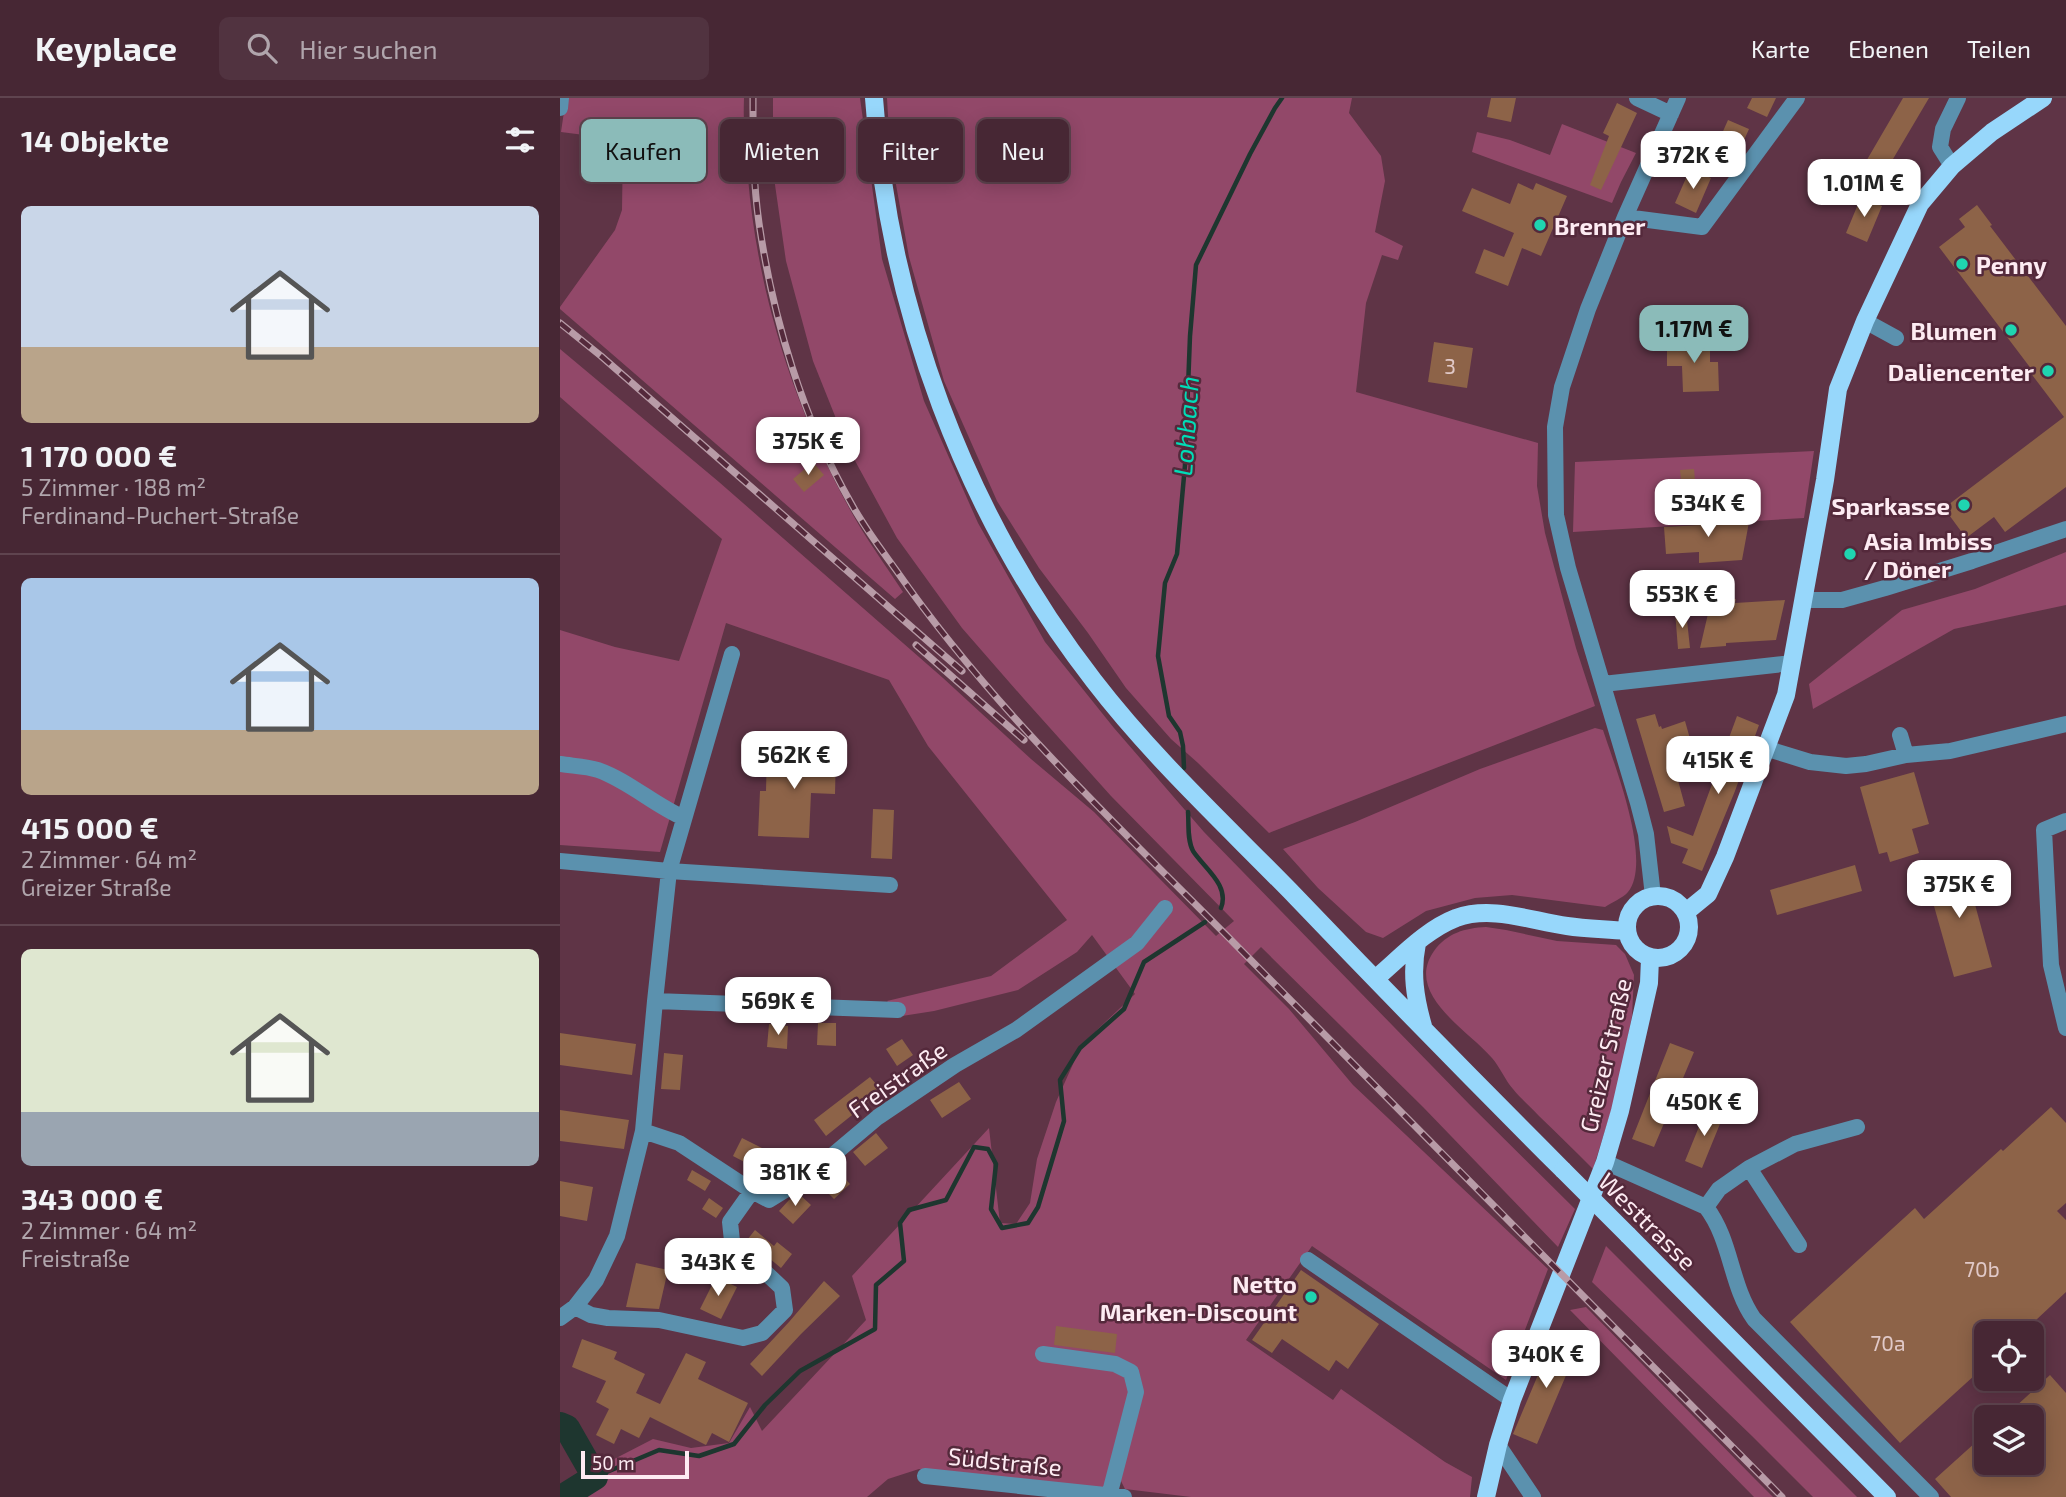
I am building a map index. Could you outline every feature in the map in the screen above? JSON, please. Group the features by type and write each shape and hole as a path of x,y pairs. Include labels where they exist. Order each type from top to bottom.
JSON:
{"main road":[{"name":"Westtrasse","path":"874,98 877,147 897,257 920,344 944,415 993,522 1028,587 1068,647 1126,722 1161,761 1887,1497"},
{"path":"1686,912 1708,894 1725,857 1786,695 1839,389 1865,321 1920,204 1952,166 1992,132 2043,98"},
{"path":"1653,896 1663,896 1672,899 1686,912 1689,933 1686,943 1679,951 1670,956 1650,958 1634,948 1626,931 1630,912 1636,904 1653,896"},
{"path":"1375,979 1417,943 1443,924 1458,917 1482,913 1501,914 1567,926 1626,931"},
{"path":"1417,943 1413,968 1414,983 1424,1028"},
{"name":"Greizer Straße","path":"1486,1497 1512,1400 1605,1162 1620,1111 1643,1009 1650,958"}],"street":[{"path":"560,108 561,98"},
{"path":"1637,98 1671,114"},
{"path":"1653,896 1646,834 1568,568 1556,515 1555,427 1562,387 1588,309 1678,98"},
{"path":"1625,218 1702,228 1797,98"},
{"path":"1952,166 1940,147 1943,128 1958,98"},
{"path":"1865,321 1896,338"},
{"path":"1803,600 1842,600 1972,561 2066,529"},
{"path":"560,1318 575,1307 596,1280 617,1236 643,1131 669,871 732,654"},
{"path":"1603,684 1792,663"},
{"path":"1765,748 1810,762 1846,766 1906,755 1950,751 2066,723"},
{"path":"1900,735 1906,755"},
{"path":"560,764 595,769 620,780 667,811 684,818"},
{"path":"2066,821 2044,830 2051,965 2066,1028"},
{"path":"560,861 890,885"},
{"name":"Freistraße","path":"752,1191 769,1200 808,1176 878,1117 955,1065 1016,1030 1137,943 1165,908"},
{"path":"655,1001 898,1010"},
{"path":"1857,1127 1796,1144 1749,1168 1719,1189 1706,1207 1722,1233 1746,1308 1754,1319 1931,1497"},
{"path":"575,1307 591,1315 659,1320 743,1338 762,1333 785,1310 782,1288 732,1241 730,1222 752,1191 679,1143 643,1131"},
{"name":"Greizer Straße","path":"1605,1162 1706,1207"},
{"path":"1749,1168 1799,1245"},
{"path":"1308,1260 1512,1400"},
{"name":"Südstraße","path":"925,1476 1079,1495 1116,1496 1136,1392 1131,1372 1115,1364 1043,1354"},
{"path":"1498,1446 1533,1497"}],"shaded area":[{"path":"566,98 744,98 744,119 720,119 720,182 749,182 760,264 781,347 795,388 828,467 848,506 903,592 895,599 560,309 615,230 622,210 622,182 706,182 706,119 581,119 581,135 561,132"},
{"path":"773,98 860,98 863,119 858,119 858,182 871,182 882,259 924,401 978,523 1045,642 1114,728 1204,832 1575,1209 1558,1247 1423,1107 1261,947 1244,964 1289,1009 1353,1085 1548,1269 1506,1380 1312,1246 1246,1340 1333,1400 1341,1389 1445,1462 1472,1477 1470,1497 1191,1497 1125,1489 1120,1479 1103,1488 919,1469 888,1479 867,1497 560,1497 560,1487 653,1439 691,1448 729,1443 750,1407 762,1431 866,1320 852,1276 989,1128 1000,1223 1016,1224 1030,1203 1037,1159 1056,1102 1082,1044 1135,994 1092,935 1077,952 1018,990 934,1011 902,1016 887,1001 991,976 1067,920 928,746 889,680 726,623 660,852 560,845 560,630 615,647 679,661 722,539 560,397 560,349 719,482 1094,812 1216,936 1234,921 1111,796 1024,699 962,628 897,538 847,446 813,361 786,261 775,182 844,182 844,119 773,119"},
{"path":"887,98 1352,98 1349,113 1381,156 1385,181 1375,232 1403,246 1398,260 1382,255 1366,303 1356,392 1538,443 1537,486 1545,533 1576,648 1595,706 1269,833 1171,739 1126,688 1039,568 997,501 944,381 909,257 896,182 963,182 963,119 888,119"},
{"path":"1562,124 1636,153 1612,203 1472,152 1477,132 1510,140 1550,155"},
{"path":"1814,451 1804,518 1573,532 1575,462"},
{"path":"2066,552 2066,605 1954,629 1813,709 1809,684 1902,610 1975,589"},
{"path":"1595,728 1603,730 1622,788 1634,836 1636,858 1635,878 1628,892 1605,907 1512,895 1475,898 1426,911 1383,938 1366,932 1318,888 1283,849 1480,769"},
{"path":"1486,927 1557,941 1616,945 1625,954 1634,975 1632,1016 1617,1092 1593,1169 1519,1096 1492,1058 1442,1010 1433,996 1427,982 1427,967 1434,951 1457,933"},
{"path":"1606,1246 1857,1497 1813,1497 1592,1282"},
{"path":"1586,1307 1773,1497 1754,1497 1570,1310"}],"building":[{"path":"1491,98 1516,98 1511,122 1487,117"},
{"path":"1752,98 1776,98 1767,117 1747,108"},
{"path":"1903,98 1929,98 1880,181 1861,170"},
{"path":"1617,103 1637,113 1601,190 1590,185 1609,136 1603,133"},
{"path":"1728,120 1749,129 1733,165 1712,156"},
{"path":"1690,169 1711,178 1696,213 1675,203"},
{"path":"1518,183 1533,190 1536,183 1567,196 1541,256 1522,248 1508,286 1475,273 1484,249 1504,257 1514,233 1462,211 1472,188 1510,204"},
{"path":"1861,197 1882,206 1867,242 1846,233"},
{"name":"Daliencenter","path":"1977,205 2066,326 2066,487 2005,532 1994,517 1966,538 1944,508 2064,417 1939,247 1965,227 1959,219"},
{"path":"1710,341 1710,362 1718,362 1719,391 1683,392 1682,366 1667,366 1667,342"},
{"path":"1434,342 1473,348 1467,388 1428,382"},
{"path":"813,462 824,475 804,492 793,479"},
{"path":"1694,469 1695,480 1681,481 1680,470"},
{"path":"1701,506 1712,506 1712,524 1749,522 1742,560 1699,563 1699,552 1666,554 1664,527 1701,525"},
{"path":"1736,599 1735,603 1785,600 1776,640 1726,643 1726,646 1700,648 1711,601"},
{"path":"1675,611 1686,611 1690,648 1678,649"},
{"path":"1655,714 1662,729 1685,721 1698,767 1676,773 1685,806 1664,812 1636,719"},
{"path":"1737,716 1759,725 1702,871 1682,863 1688,849 1671,843 1667,826 1693,836"},
{"path":"767,749 836,752 835,794 811,793 809,838 758,836 760,791 766,791"},
{"path":"1914,772 1929,824 1912,829 1919,853 1890,862 1887,852 1879,854 1860,787"},
{"path":"873,809 894,810 892,859 871,858"},
{"path":"1964,864 1992,967 1954,977 1925,874"},
{"path":"1855,865 1862,891 1777,915 1770,890"},
{"path":"818,1023 836,1023 836,1046 817,1045"},
{"path":"769,1024 788,1026 787,1049 767,1047"},
{"path":"560,1033 636,1044 632,1075 560,1065"},
{"path":"902,1039 913,1055 897,1066 886,1049"},
{"path":"1670,1043 1694,1052 1654,1147 1632,1139"},
{"path":"664,1053 683,1055 680,1090 661,1089"},
{"path":"870,1077 882,1091 826,1136 814,1120"},
{"path":"959,1082 971,1099 942,1118 930,1100"},
{"path":"1707,1107 1724,1114 1702,1168 1685,1161"},
{"path":"2051,1107 2066,1123 2066,1203 2057,1211 2066,1220 2066,1292 2035,1321 1974,1321 1974,1376 1900,1443 1790,1322 1915,1208 1924,1219 2001,1149 2003,1151"},
{"path":"560,1110 629,1120 624,1149 560,1141"},
{"path":"876,1133 888,1148 865,1166 853,1152"},
{"path":"742,1138 762,1148 752,1166 733,1156"},
{"path":"834,1167 850,1184 834,1199 817,1182"},
{"path":"692,1170 711,1181 705,1191 687,1180"},
{"path":"560,1181 593,1187 587,1221 560,1216"},
{"path":"799,1194 811,1205 793,1224 779,1211"},
{"path":"709,1198 723,1208 716,1218 702,1209"},
{"path":"755,1230 774,1246 777,1242 792,1254 781,1268 747,1240"},
{"path":"636,1263 668,1270 659,1309 626,1307"},
{"name":"Netto Marken-Discount","path":"1301,1270 1379,1324 1348,1369 1336,1360 1329,1371 1282,1339 1272,1353 1252,1340"},
{"path":"716,1277 737,1287 721,1319 700,1309"},
{"path":"824,1281 840,1296 762,1376 750,1364"},
{"path":"1056,1326 1117,1334 1115,1353 1054,1345"},
{"path":"1554,1337 1578,1347 1537,1444 1513,1434"},
{"path":"582,1339 617,1352 614,1359 645,1374 636,1393 660,1404 686,1353 706,1362 698,1379 748,1403 729,1442 712,1433 706,1445 650,1417 639,1438 621,1429 614,1444 596,1435 609,1409 596,1402 606,1381 572,1367"},
{"path":"2050,1375 2066,1393 2066,1497 1951,1497 1935,1479 1974,1444 1974,1475 2044,1475 2044,1405 2017,1405 2033,1391 2044,1391 2044,1380"}],"waterway":[{"name":"Lohbach","path":"1184,768 1180,732 1169,716 1158,656 1165,583 1177,554 1185,465 1196,265 1250,154 1282,98"},
{"name":"Lohbach","path":"1188,812 1191,847 1219,884 1223,900 1221,908"},
{"name":"Lohbach","path":"595,1477 659,1450 699,1456 734,1444 765,1405 800,1371 875,1329 876,1285 904,1261 900,1223 909,1210 946,1200 974,1147 988,1149 996,1164 991,1209 1002,1228 1028,1223 1038,1207 1064,1121 1060,1080 1080,1048 1124,1009 1144,962 1205,922"},
{"path":"560,1425 567,1428 595,1477 563,1497"}],"railway":[{"path":"753,98 754,177 765,259 782,332 804,403 834,471 861,521 933,621 1014,717 1100,809 1782,1497"},
{"path":"560,323 962,671"},
{"path":"916,645 1024,740"}],"place":[{"name":"Brenner","path":"1540,225"},
{"name":"Penny","path":"1962,264"},
{"name":"Blumen","path":"2011,330"},
{"name":"Daliencenter","path":"2048,371"},
{"name":"Sparkasse","path":"1964,505"},
{"name":"Asia Imbiss / Döner","path":"1850,554"},
{"name":"Netto Marken-Discount","path":"1311,1297"}]}
